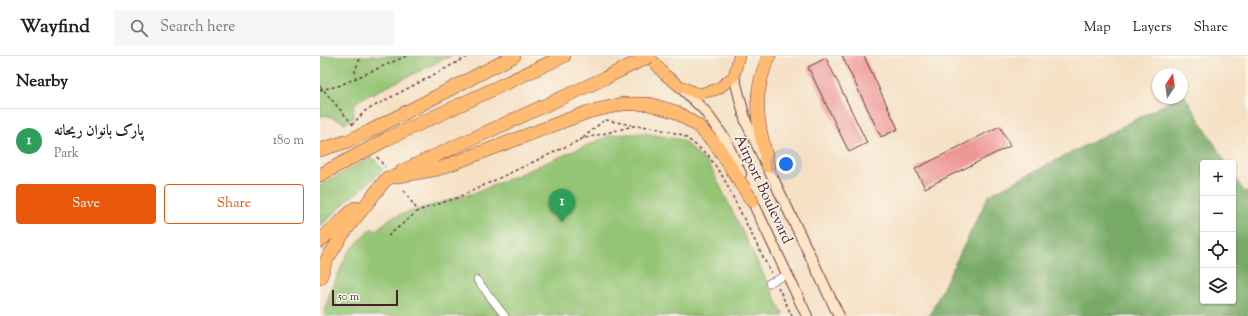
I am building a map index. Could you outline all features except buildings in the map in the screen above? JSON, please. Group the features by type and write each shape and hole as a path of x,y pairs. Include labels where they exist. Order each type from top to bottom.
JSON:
{"highway":[{"path":"320,150 348,141 370,131 514,56"},
{"path":"320,176 387,139 564,56"},
{"path":"320,241 386,172 437,154 605,78 649,56"},
{"path":"768,166 758,114 758,91 764,66 769,56"},
{"path":"386,172 438,169 588,112 623,104 649,104 676,112 698,126 718,147 752,201"},
{"path":"320,159 387,139"},
{"path":"320,278 326,261 342,235 386,172"}],"main road":[{"path":"649,56 664,74 678,85 698,94 718,89 734,76 738,56"},
{"name":"Airport Boulevard","path":"734,76 746,122 839,316"},
{"name":"Airport Boulevard","path":"678,85 704,110 725,139 752,201 807,316"}],"street":[{"path":"772,282 787,275"},
{"path":"477,280 505,316"}],"path":[{"path":"356,79 355,71 361,56"},
{"path":"320,90 338,86 356,79 406,56"},
{"path":"352,125 365,110 469,56"},
{"path":"320,86 357,130"},
{"path":"582,139 604,119 633,126 652,127 683,136 708,155 723,177 772,282 792,316"},
{"path":"388,236 418,211 459,197 582,139 633,126"},
{"path":"375,155 386,172"},
{"path":"404,191 418,211"}],"green space":[{"path":"320,56 451,56 359,100 354,104 353,118 346,123 326,115 320,116"},
{"path":"1188,101 1224,160 1200,160 1200,304 1236,304 1236,179 1244,192 1248,191 1248,316 929,316 989,195 1165,104 1188,104"},
{"path":"644,133 682,140 710,166 784,316 324,316 330,293 347,254 372,228 375,231 392,217 478,192 611,135"},
{"path":"372,157 383,170 320,227 320,185"}],"place":[{"name":"پارک بانوان ریحانه","path":"562,222"}]}
